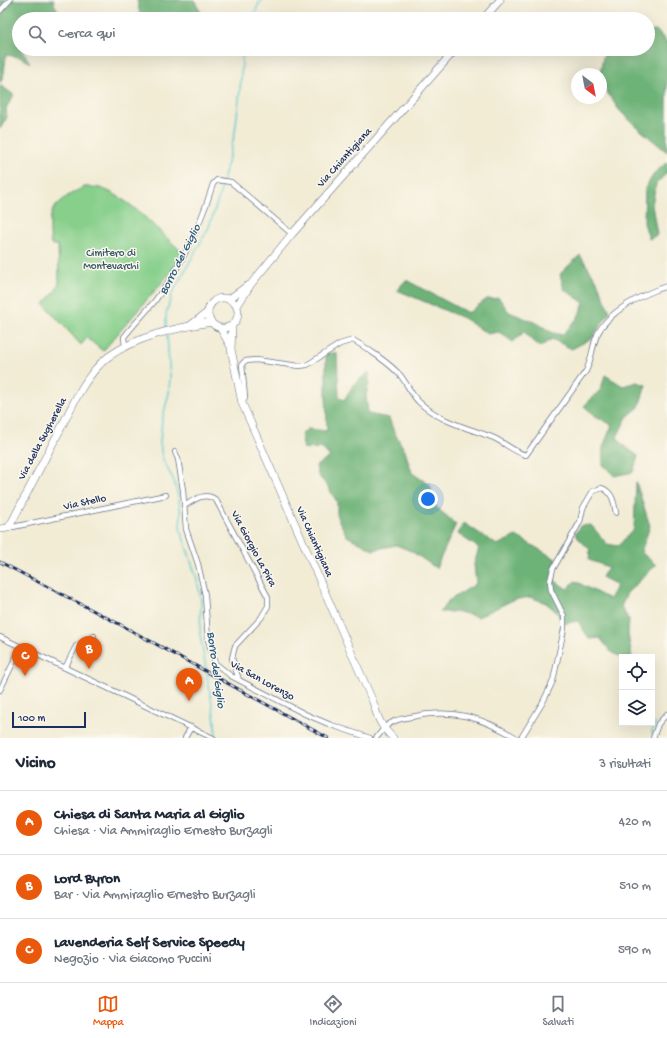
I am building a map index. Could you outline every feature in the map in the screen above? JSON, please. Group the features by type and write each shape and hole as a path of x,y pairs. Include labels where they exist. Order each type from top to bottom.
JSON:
{"main road":[{"path":"489,12 500,0"},
{"name":"Via Chiantigiana","path":"393,738 378,719 373,702 242,403 231,349 232,326 238,319 239,315 237,306 251,284 292,234 450,56"},
{"name":"Via Chiantigiana","path":"208,312 215,300 224,298 229,299 251,284"},
{"path":"229,299 237,306"},
{"path":"190,326 208,312 210,322 217,327 225,329 232,326"},
{"name":"Via della Sugherella","path":"4,528 13,520 79,395 92,374 107,358 125,346 158,334 210,322"},
{"name":"Via Chiantigiana","path":"220,328 231,349"}],"street":[{"path":"0,11 10,0"},
{"path":"125,346 124,337 153,303 178,266 200,224 213,184 217,180 231,182 292,234"},
{"path":"242,403 245,398 242,364 245,360 256,360 299,366 307,365 340,344 353,340 367,348 399,375 419,402 430,410 460,426 495,439 518,453 526,455 586,371 591,361 597,335 604,325 617,312 636,300 653,291 667,286"},
{"name":"Via San Lorenzo","path":"175,452 178,458 183,490 186,529 198,564 205,595 209,646 215,663 231,676 304,714 331,726 370,738"},
{"path":"521,738 543,702 553,681 564,629 564,616 551,590 550,581 553,568 580,522 583,508 593,491 602,488 609,492 612,496 616,513"},
{"name":"Via Stello","path":"4,528 166,495"},
{"name":"Via Giorgio La Pira","path":"184,506 200,496 212,496 216,500 268,597 268,606 261,618 235,646 232,658 239,680"},
{"path":"65,668 76,646 94,636"},
{"path":"0,637 191,727 205,736 213,738"},
{"path":"0,690 21,647"},
{"path":"376,738 384,728 397,720 439,713 477,718 496,726 517,738"},
{"path":"653,738 656,728 667,714"},
{"path":"185,738 191,727"}],"green space":[{"path":"0,0 54,0 54,4 59,12 12,12 12,56 6,55 4,74 0,83"},
{"path":"137,0 194,0 201,12 140,12"},
{"path":"656,30 667,42 667,152 619,110 607,92 607,68 601,68 604,56 655,56"},
{"path":"13,56 26,56 30,63 20,57"},
{"path":"0,85 14,95 6,108 7,117 0,129"},
{"path":"667,162 667,173 656,184 652,205 657,235 649,239 644,223 645,188 654,174"},
{"name":"Cimitero di Montevarchi","path":"84,187 100,188 111,192 132,206 152,223 179,249 181,253 176,266 103,351 87,338 81,345 44,304 55,291 59,282 58,245 51,245 51,216 56,206 60,202"},
{"path":"580,255 597,281 610,312 592,338 572,349 552,339 540,347 524,332 513,342 499,332 488,334 463,318 397,290 406,280 468,313 487,299 499,298 509,312 539,324 551,332 562,335 577,319 584,303 564,289 560,274"},
{"path":"326,353 337,353 339,397 344,400 354,384 369,372 369,384 366,395 368,414 389,418 394,432 405,451 412,473 430,485 436,507 456,524 436,568 411,551 396,545 373,550 347,536 337,517 337,502 328,487 318,475 316,466 330,457 322,448 304,449 301,435 307,429 327,431"},
{"path":"605,375 623,386 637,382 646,385 639,407 627,417 617,437 622,444 638,456 633,472 614,476 603,465 603,447 612,425 594,415 584,406 601,389"},
{"path":"636,482 650,526 641,552 656,565 627,593 621,607 629,620 628,634 631,654 619,654 619,656 610,651 600,638 589,639 578,621 561,624 558,613 546,603 530,597 513,600 478,617 459,612 440,612 448,601 476,584 474,564 479,548 458,534 464,523 497,545 516,536 556,559 554,580 567,589 575,581 609,599 617,585 602,577 608,567 589,560 590,550 575,535 580,526 591,525 607,544 618,546 634,529"}],"waterway":[{"name":"Borro del Giglio","path":"256,12 262,0"},
{"name":"Borro del Giglio","path":"166,329 166,314 172,294 209,227 220,194 235,132 242,56"},
{"name":"Borro del Giglio","path":"167,335 170,377 169,393 162,420 160,442 162,458 174,481 181,513 180,528 197,579 201,601 200,634 215,721 216,738"},
{"path":"652,734 656,723"}],"railway":[{"path":"0,562 121,625 328,738"}],"place":[{"name":"Lord Byron","path":"89,669"},
{"name":"Lavenderia Self Service Speedy","path":"25,676"},
{"name":"Chiesa di Santa Maria al Giglio","path":"189,701"}]}
